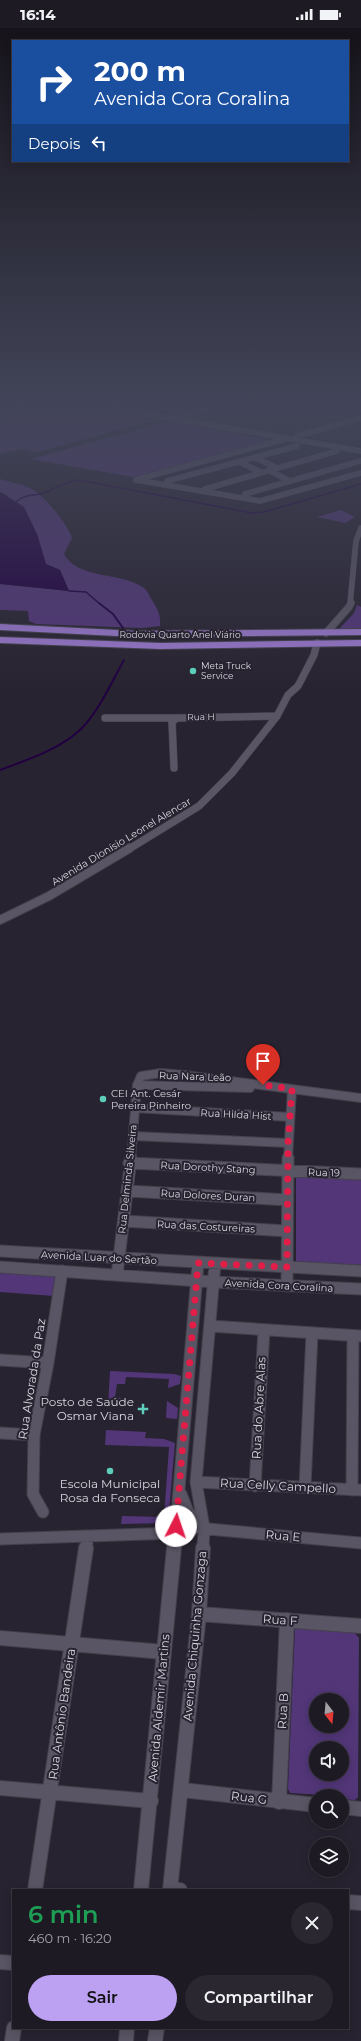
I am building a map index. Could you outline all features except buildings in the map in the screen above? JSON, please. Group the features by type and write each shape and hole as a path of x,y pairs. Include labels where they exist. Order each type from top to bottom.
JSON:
{"highway":[{"path":"333,624 340,630 347,633"},
{"name":"Rodovia Quarto Anel Viário","path":"0,627 52,632 150,636 361,632"},
{"path":"255,645 257,635"},
{"name":"Rodovia Quarto Anel Viário","path":"0,640 161,646 361,643"}],"street":[{"path":"326,633 349,607 352,599 361,528"},
{"name":"Avenida Dionísio Leonel Alencar","path":"0,920 49,896 103,865 199,806 232,773 277,716 288,695 298,686 314,655 317,643"},
{"name":"Rua H","path":"174,768 172,722 177,718 277,716"},
{"path":"105,718 177,718"},
{"name":"Rua Nara Leão","path":"139,1080 229,1088 275,1087 361,1098"},
{"name":"Rua Delminda Silveira","path":"117,1275 128,1191 134,1108 139,1080"},
{"path":"287,1286 288,1143 292,1089"},
{"name":"Rua Hilda Hist","path":"134,1108 290,1118"},
{"path":"133,1136 288,1143"},
{"name":"Rua Dorothy Stang","path":"129,1163 288,1170"},
{"name":"Rua 19","path":"288,1170 361,1174"},
{"name":"Rua Dolores Duran","path":"128,1191 288,1200"},
{"name":"Rua das Costureiras","path":"124,1221 287,1231"},
{"name":"Avenida Luar do Sertão","path":"0,1252 198,1263"},
{"path":"176,1530 198,1263"},
{"name":"Avenida Cora Coralina","path":"198,1263 361,1271"},
{"name":"Avenida Chiquinha Gonzaga","path":"173,1889 199,1614 204,1528 196,1482 215,1264"},
{"name":"Avenida Luar do Sertão","path":"0,1268 196,1280"},
{"name":"Rua Alvorada da Paz","path":"43,1512 33,1494 34,1435 48,1363 62,1272"},
{"name":"Avenida Cora Coralina","path":"196,1280 361,1289"},
{"path":"210,1326 357,1336 357,1490"},
{"name":"Rua do Abre Alas","path":"255,1486 264,1330"},
{"path":"305,1487 312,1333"},
{"path":"0,1360 48,1363"},
{"path":"0,1434 34,1435"},
{"name":"Rua Celly Campello","path":"196,1482 357,1490"},
{"path":"179,1489 188,1512 204,1528"},
{"name":"Rua E","path":"0,1539 88,1537 204,1528 361,1543"},
{"name":"Avenida Aldemir Martins","path":"141,1889 151,1801 176,1530"},
{"name":"Rua Antônio Bandeira","path":"35,1889 51,1792 88,1537"},
{"name":"Rua F","path":"199,1614 361,1626"},
{"name":"Rua B","path":"279,1802 287,1620"},
{"path":"0,1638 164,1652"},
{"path":"0,1788 151,1801"},
{"name":"Rua G","path":"182,1790 309,1804"},
{"path":"349,1808 361,1809"},
{"path":"349,1902 361,1903"},
{"path":"0,1962 12,1963"},
{"path":"12,2041 14,2029"},
{"path":"126,2041 127,2029"},
{"path":"156,2041 157,2029"}],"shaded area":[{"path":"0,502 16,502 24,507 37,534 46,564 60,570 69,591 0,584"},
{"path":"12,502 47,502 70,532 72,538 64,554 70,562 89,572 123,579 145,589 159,613 160,626 142,628 36,624 29,621 28,611 0,610 0,584 69,591 60,570 46,564 37,534"},
{"path":"341,510 355,517 345,523 317,517"},
{"path":"357,605 361,607 361,630 345,630 340,628 354,613"},
{"path":"296,1173 361,1176 361,1267 300,1264 296,1261"},
{"path":"0,1272 58,1275 54,1296 0,1292"},
{"path":"110,1371 174,1374 181,1376 180,1384 168,1388 169,1379 126,1377 125,1384 117,1384 115,1397 122,1398 120,1406 108,1405"},
{"path":"167,1401 178,1408 177,1419 166,1418"},
{"path":"106,1430 146,1432 145,1438 164,1439 175,1443 168,1523 121,1524 122,1516 164,1517 169,1447 105,1445"},
{"path":"295,1627 354,1632 359,1638 358,1797 355,1800 349,1800 349,1789 309,1789 309,1794 290,1793 288,1789"}],"waterway":[{"path":"194,502 252,513 264,512 299,502"},
{"path":"69,591 86,592 100,604"},
{"path":"99,603 113,614 123,628"},
{"path":"0,770 54,748 82,728 100,704 124,660"}],"place":[{"name":"Meta Truck Service","path":"193,671"},
{"name":"CEI Ant. Cesár Pereira Pinheiro","path":"103,1099"},
{"name":"Posto de Saúde Osmar Viana","path":"143,1409"},
{"name":"Escola Municipal Rosa da Fonseca","path":"110,1471"}],"route":[{"path":"176,1526 198,1263 287,1267 288,1143 292,1089 263,1085"}]}
